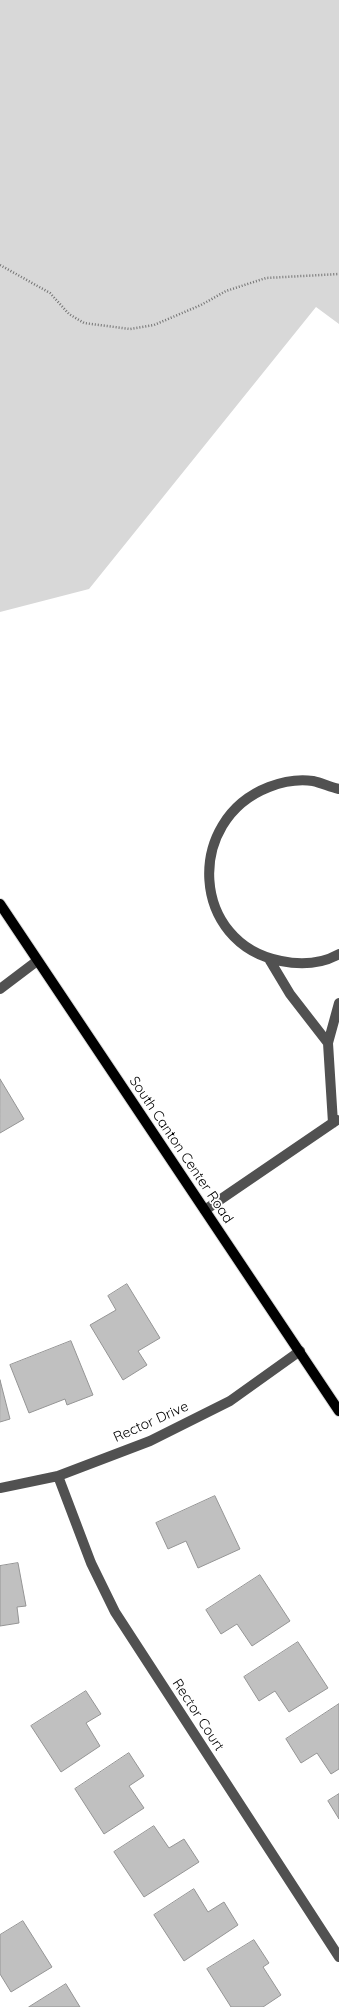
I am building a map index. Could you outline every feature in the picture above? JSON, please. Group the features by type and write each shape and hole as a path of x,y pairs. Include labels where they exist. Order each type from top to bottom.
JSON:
{"main road":[{"name":"South Canton Center Road","path":"0,904 339,1411"}],"street":[{"path":"339,789 312,781 282,782 254,793 231,812 215,837 208,866 211,896 223,923 243,945 269,959 299,964 330,959 339,954"},
{"path":"269,959 290,994 328,1043"},
{"path":"0,989 38,961"},
{"path":"205,1210 336,1121 328,1043 339,1003"},
{"name":"Rector Drive","path":"0,1488 58,1476 150,1441 230,1400 300,1351"},
{"name":"Rector Court","path":"58,1476 90,1563 116,1612 339,1957"}],"path":[{"path":"0,265 50,293 69,314 84,323 130,329 154,325 202,305 226,292 266,278 339,274"}],"shaded area":[{"path":"0,0 339,0 339,324 316,307 89,589 0,612"}],"building":[{"path":"0,1079 24,1119 0,1133"},
{"path":"127,1284 160,1338 138,1351 147,1365 123,1380 90,1325 116,1310 108,1296"},
{"path":"71,1341 93,1395 67,1405 65,1399 29,1413 10,1365"},
{"path":"0,1380 10,1419 0,1422"},
{"path":"215,1496 240,1549 198,1568 186,1541 168,1549 156,1523"},
{"path":"18,1563 26,1606 17,1607 19,1623 0,1626 0,1566"},
{"path":"260,1575 290,1621 252,1646 237,1624 221,1634 206,1610"},
{"path":"298,1642 328,1688 289,1712 275,1691 259,1701 244,1677"},
{"path":"86,1691 101,1714 86,1723 100,1746 61,1772 31,1726"},
{"path":"339,1704 339,1769 331,1774 317,1753 301,1763 286,1739"},
{"path":"129,1753 144,1776 129,1786 144,1808 104,1834 75,1789"},
{"path":"339,1794 339,1819 328,1801"},
{"path":"154,1826 169,1848 184,1839 199,1862 144,1897 114,1852"},
{"path":"194,1889 208,1912 224,1902 238,1925 184,1961 154,1915"},
{"path":"23,1921 52,1967 11,1992 0,1974 0,1935"},
{"path":"254,1940 269,1963 263,1967 281,1995 263,2007 231,2007 207,1969"},
{"path":"66,1984 80,2007 29,2007"}]}
